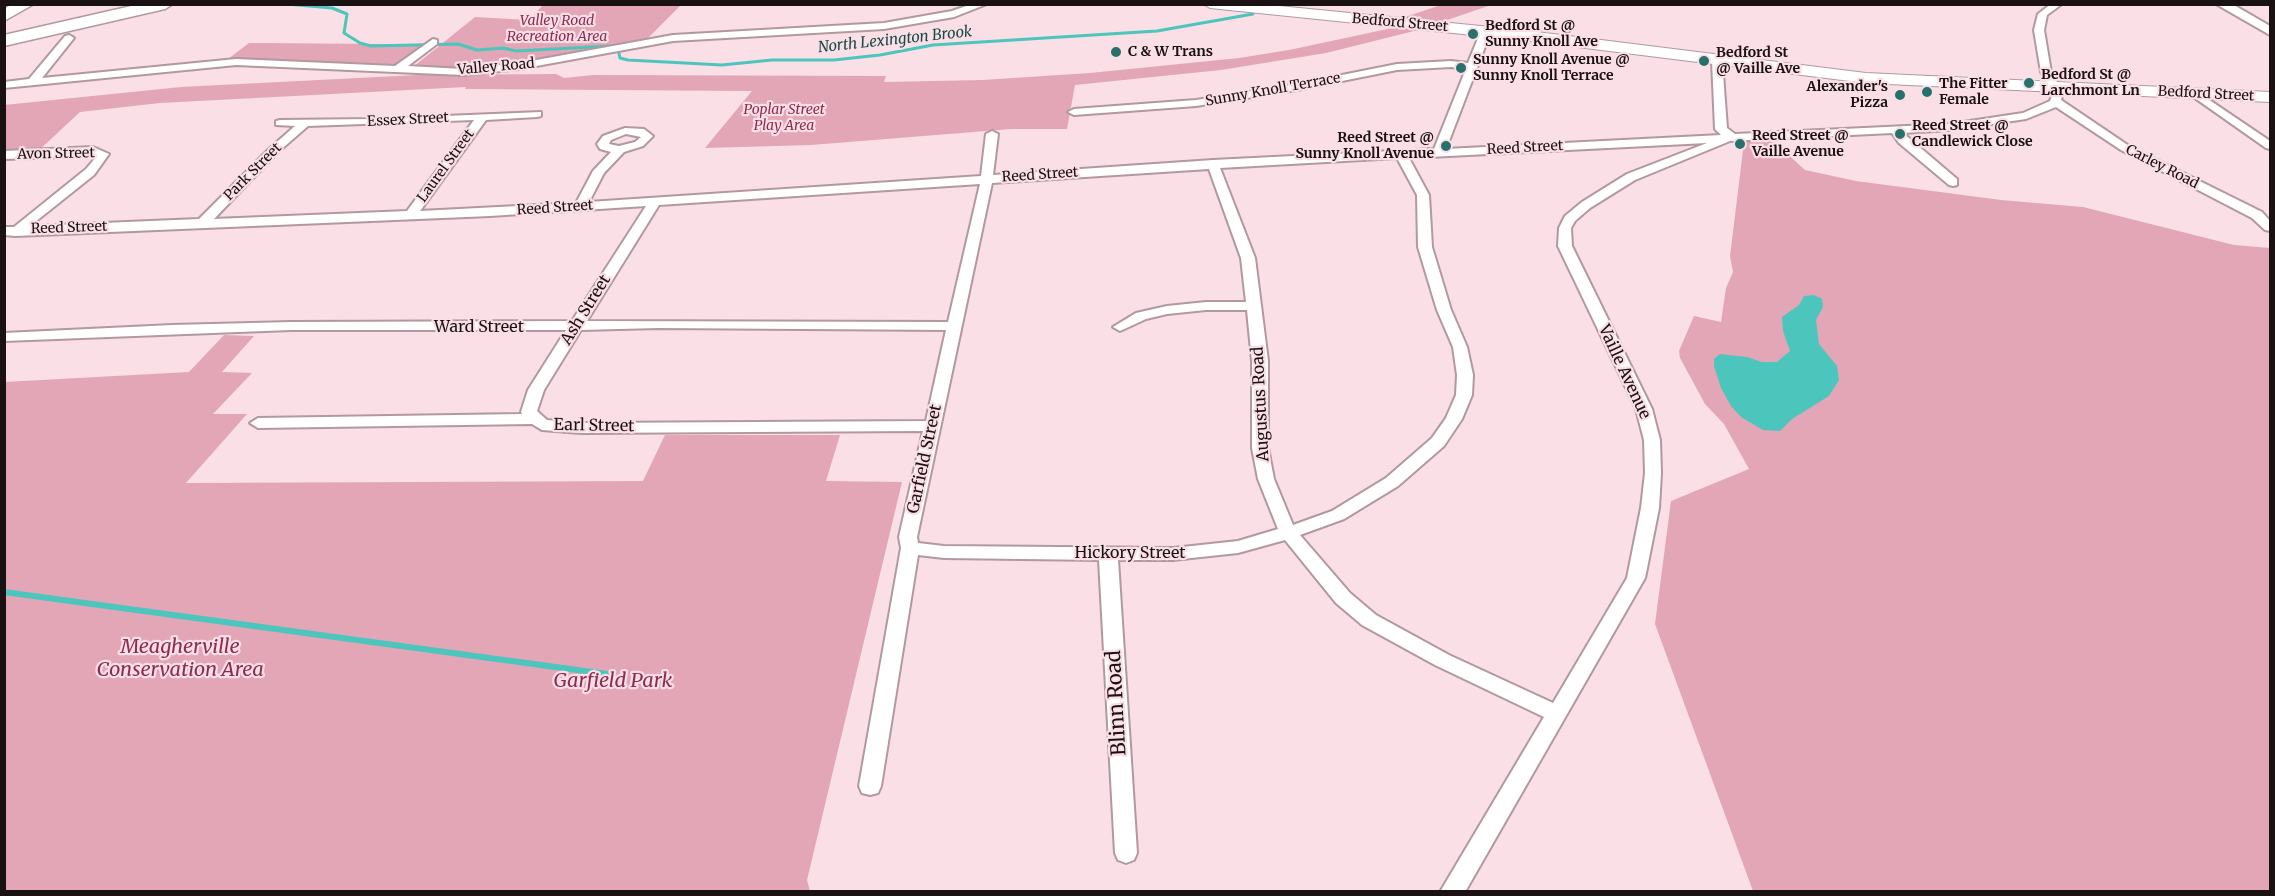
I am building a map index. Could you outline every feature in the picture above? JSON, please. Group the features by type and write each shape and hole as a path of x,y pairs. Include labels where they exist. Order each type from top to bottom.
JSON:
{"highway":[{"path":"4,16 26,4"},
{"path":"4,41 165,4"}],"main road":[{"name":"Bedford Street","path":"1210,4 1486,31 1866,78 2056,94 2196,94 2271,98"}],"street":[{"name":"Valley Road","path":"4,86 237,62 463,72 497,69 673,38 884,26 938,18 983,4"},
{"path":"2056,94 2046,72 2039,30 2043,14 2058,4"},
{"path":"2222,4 2271,31"},
{"path":"1438,151 1486,31"},
{"path":"32,82 69,38"},
{"path":"398,69 430,44"},
{"path":"1717,60 1721,129 1731,137"},
{"name":"Sunny Knoll Terrace","path":"1074,112 1196,103 1297,87 1397,67 1451,64 1471,66"},
{"name":"Reed Street","path":"11,230 411,215 581,206 1438,151 1950,127 2026,116 2048,107 2056,94"},
{"name":"Carley Road","path":"2056,94 2125,148 2264,215 2271,227"},
{"path":"2196,94 2271,146"},
{"name":"Essex Street","path":"280,123 537,114"},
{"name":"Laurel Street","path":"411,215 482,117"},
{"name":"Park Street","path":"203,223 280,144 304,123"},
{"path":"1895,130 1903,141 1953,182"},
{"name":"Garfield Street","path":"870,786 910,548 908,537 987,179 992,134"},
{"name":"Vaille Avenue","path":"1452,891 1636,578 1650,508 1653,472 1652,440 1644,409 1565,246 1564,228 1577,212 1615,186 1731,137"},
{"path":"1678,140 1697,151"},
{"path":"581,206 599,171 620,150"},
{"name":"Avon Street","path":"4,155 93,151 103,154 90,171 11,230"},
{"name":"Hickory Street","path":"910,548 944,552 1173,555 1238,547 1338,515 1392,482 1438,442 1454,419 1464,395 1465,375 1460,350 1444,310 1425,247 1423,195 1401,154"},
{"name":"Augustus Road","path":"1213,164 1248,258 1262,381 1258,418 1260,448 1272,497 1297,545 1343,598 1369,620 1442,660 1557,714"},
{"name":"Ash Street","path":"536,419 529,412 536,390 655,201"},
{"path":"4,240 11,230"},
{"path":"1120,327 1142,316 1167,310 1206,306 1254,306"},
{"name":"Ward Street","path":"4,337 172,329 576,325 953,326"},
{"name":"Earl Street","path":"258,423 536,419 542,425 581,429 932,426"},
{"name":"Blinn Road","path":"1108,554 1126,854"}],"green space":[{"name":"Valley Road Recreation Area","path":"543,5 681,5 648,38 539,58 473,67 413,67 475,17 529,20"},
{"name":"Poplar Street Play Area","path":"1441,5 1491,5 1418,30 1326,53 1221,70 1075,85 1067,129 1011,129 811,145 705,148 752,91 465,89 466,87 160,103 80,112 36,153 5,154 4,105 181,87 417,75 556,74 564,78 593,75 886,76 884,82 982,80 1090,73 1239,58 1289,50 1397,27 1399,19"},
{"path":"249,43 423,44 398,65 228,59"},
{"path":"1773,141 1805,170 1856,181 2001,200 2083,207 2234,245 2270,248 2270,891 1753,891 1655,624 1671,501 1749,469 1724,424 1705,404 1680,358 1679,351 1694,316 1721,322 1726,288 1733,272 1730,256 1744,142"},
{"path":"224,335 254,336 222,372 252,373 213,414 247,414 186,483 643,481 665,435 840,435 826,481 902,482 807,880 810,891 5,891 5,382 189,372"}],"water":[{"path":"1814,295 1822,299 1823,307 1816,320 1819,344 1837,366 1839,380 1829,396 1792,419 1780,431 1763,430 1741,417 1731,406 1721,388 1714,359 1720,354 1747,357 1762,362 1777,362 1790,351 1783,331 1782,317 1799,305 1804,296"}],"waterway":[{"name":"North Lexington Brook","path":"287,4 332,8 347,14 344,33 360,43 371,46 458,44 477,50 503,48 516,51 610,46"},
{"name":"North Lexington Brook","path":"618,49 620,58 628,60 722,65 772,60 834,60 880,55 933,45 1157,31 1253,14"},
{"path":"4,592 607,674"}],"place":[{"name":"Bedford St @ Sunny Knoll Ave","path":"1473,34"},
{"name":"C & W Trans","path":"1116,52"},
{"name":"Bedford St @ Vaille Ave","path":"1704,61"},
{"name":"Sunny Knoll Avenue @ Sunny Knoll Terrace","path":"1461,68"},
{"name":"Bedford St @ Larchmont Ln","path":"2029,83"},
{"name":"The Fitter Female","path":"1927,92"},
{"name":"Alexander's Pizza","path":"1900,95"},
{"name":"Reed Street @ Candlewick Close","path":"1900,134"},
{"name":"Reed Street @ Vaille Avenue","path":"1740,144"},
{"name":"Reed Street @ Sunny Knoll Avenue","path":"1446,146"}],"park label":[{"name":"Meagherville Conservation Area","path":"180,658"},
{"name":"Garfield Park","path":"613,681"}]}
